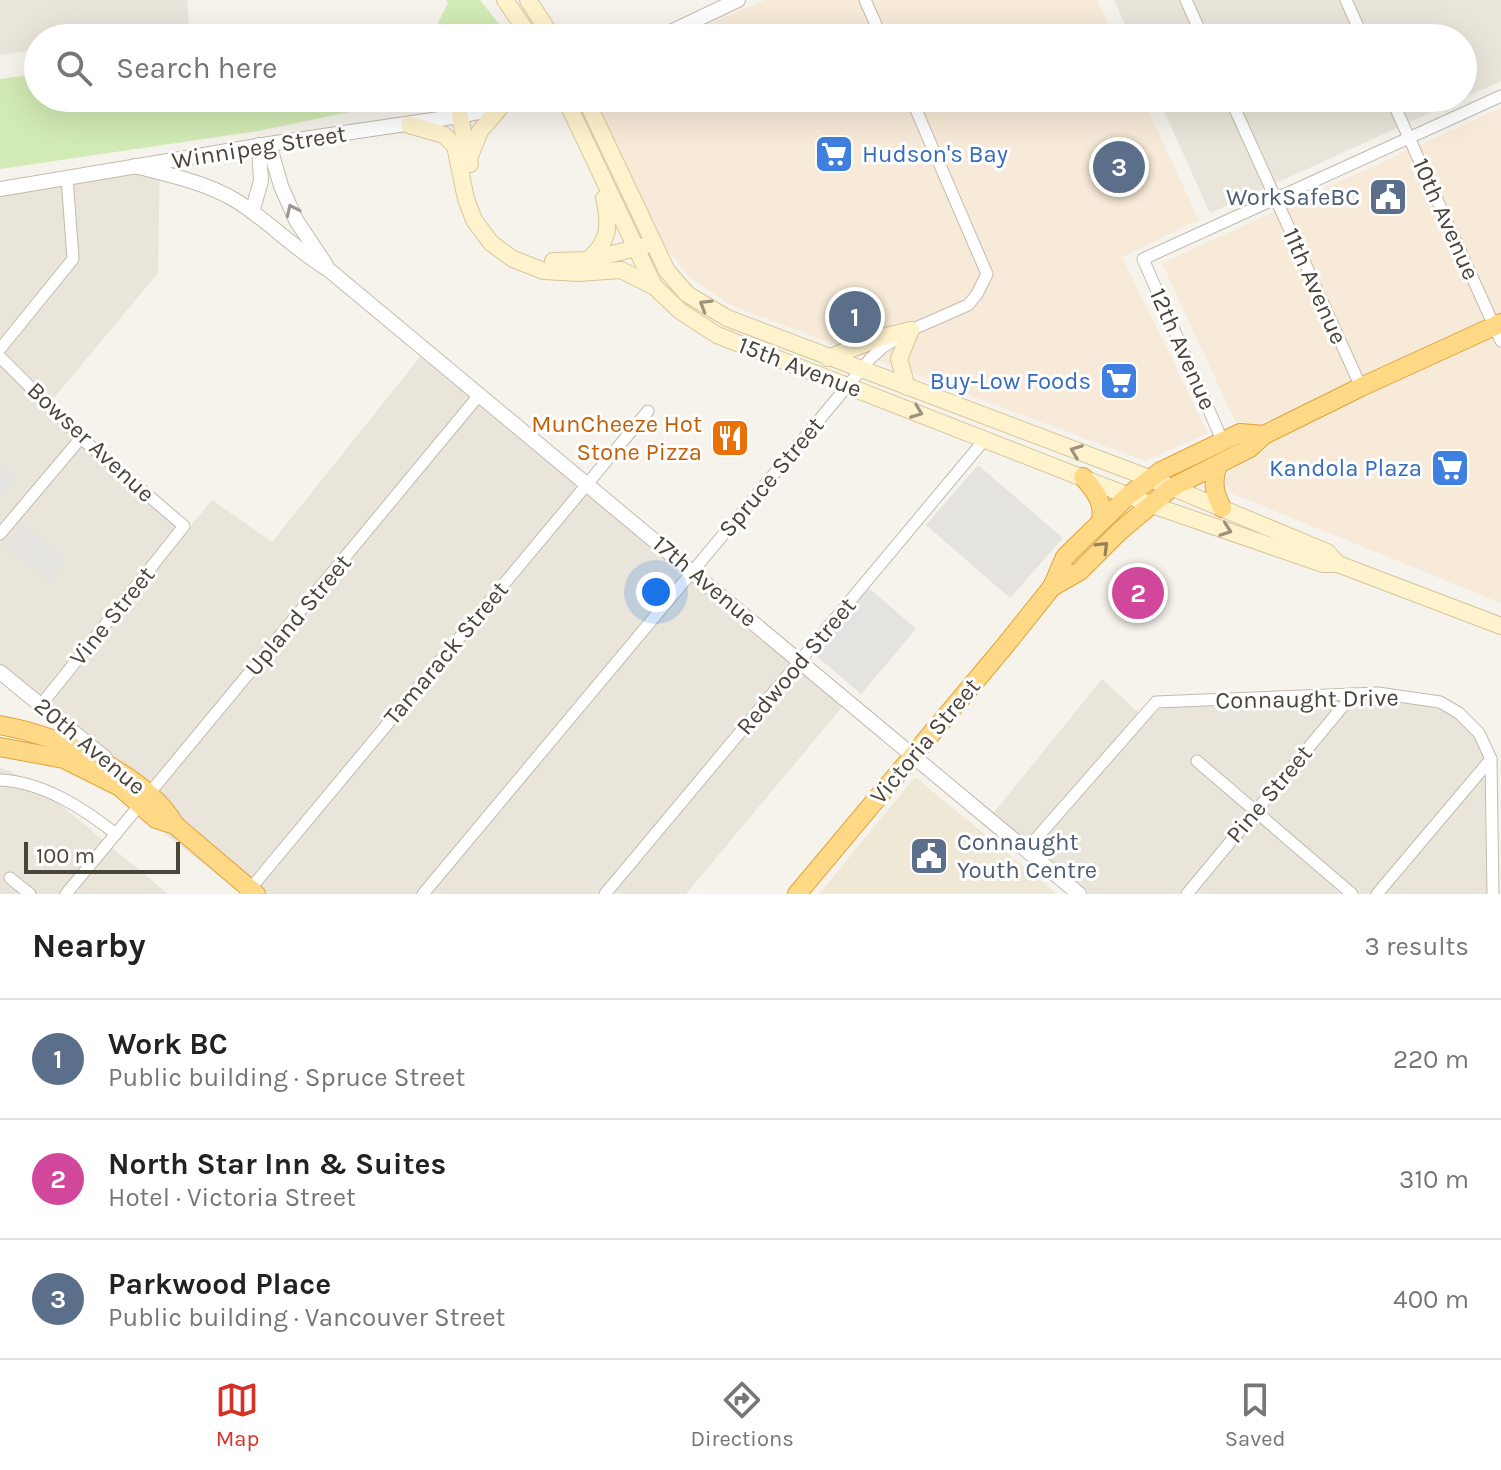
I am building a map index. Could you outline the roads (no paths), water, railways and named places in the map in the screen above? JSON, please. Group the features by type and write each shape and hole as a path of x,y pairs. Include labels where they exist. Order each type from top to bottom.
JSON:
{"highway":[{"name":"Victoria Street","path":"1052,587 1080,571 1120,531 1171,488 1250,448 1264,435 1361,387 1499,330"},
{"name":"Victoria Street","path":"797,894 1052,587 1065,557 1149,478 1240,433 1264,435"},
{"path":"1218,465 1213,477 1214,493 1222,508"},
{"path":"1083,477 1101,502 1103,512 1100,523"},
{"path":"0,725 70,746 130,778"},
{"path":"0,747 64,759 145,800"},
{"name":"20th Avenue","path":"130,778 145,800 166,809 175,825 251,892"}],"main road":[{"path":"505,0 521,24"},
{"path":"528,0 544,24"},
{"path":"469,158 480,131 499,112"},
{"name":"15th Avenue","path":"571,112 654,286 680,311 717,335 1152,505 1323,564 1338,564"},
{"name":"15th Avenue","path":"592,112 667,271 687,294 727,318 1222,508 1327,552 1338,564"},
{"path":"460,116 477,198 484,215 498,234 518,250 547,261 588,260 653,243"},
{"path":"409,125 444,135 450,140 458,151 466,199 474,220 491,243 513,259 544,271 579,273 621,270 654,286"},
{"path":"588,260 602,245 609,230 597,169"},
{"path":"828,358 882,337 911,330"},
{"path":"907,387 899,359 911,330"},
{"path":"1338,564 1501,626"}],"street":[{"path":"687,24 738,0"},
{"path":"865,0 876,24"},
{"path":"1186,0 1197,24"},
{"path":"1346,0 1357,24"},
{"path":"1477,107 1501,96"},
{"name":"Winnipeg Street","path":"0,189 264,145 409,125 473,112"},
{"name":"Spruce Street","path":"423,894 861,370 883,347 911,330 968,305 977,294 987,274 917,112"},
{"name":"11th Avenue","path":"1236,112 1361,387"},
{"name":"10th Avenue","path":"1397,112 1499,330"},
{"path":"1275,199 1466,112"},
{"path":"252,212 261,181 264,145"},
{"name":"17th Avenue","path":"264,145 296,220 329,270"},
{"name":"17th Avenue","path":"135,166 202,184 252,212 329,270 1079,894"},
{"path":"0,349 73,259 67,177"},
{"name":"12th Avenue","path":"1222,440 1143,259 1275,199"},
{"name":"Bowser Avenue","path":"0,357 81,438 184,526"},
{"name":"Upland Street","path":"66,894 480,394"},
{"name":"Tamarack Street","path":"251,892 648,411"},
{"path":"0,534 81,438"},
{"name":"Redwood Street","path":"605,894 986,438"},
{"name":"Vine Street","path":"41,705 184,526"},
{"name":"20th Avenue","path":"0,672 130,778"},
{"name":"Connaught Drive","path":"1027,849 1156,702 1378,693 1438,702 1459,713 1479,733 1491,759 1493,894"},
{"name":"Pine Street","path":"1187,894 1353,694"},
{"path":"1377,894 1491,759"},
{"path":"1197,761 1352,894"},
{"path":"0,780 51,793 89,812 116,834"},
{"path":"10,878 30,894"}],"place":[{"name":"Hudson's Bay","path":"834,154"},
{"name":"Parkwood Place","path":"1119,167"},
{"name":"WorkSafeBC","path":"1388,197"},
{"name":"Work BC","path":"855,317"},
{"name":"Buy-Low Foods","path":"1119,381"},
{"name":"MunCheeze Hot Stone Pizza","path":"730,438"},
{"name":"Kandola Plaza","path":"1450,468"},
{"name":"North Star Inn & Suites","path":"1138,593"},
{"name":"Connaught Youth Centre","path":"929,856"}]}
